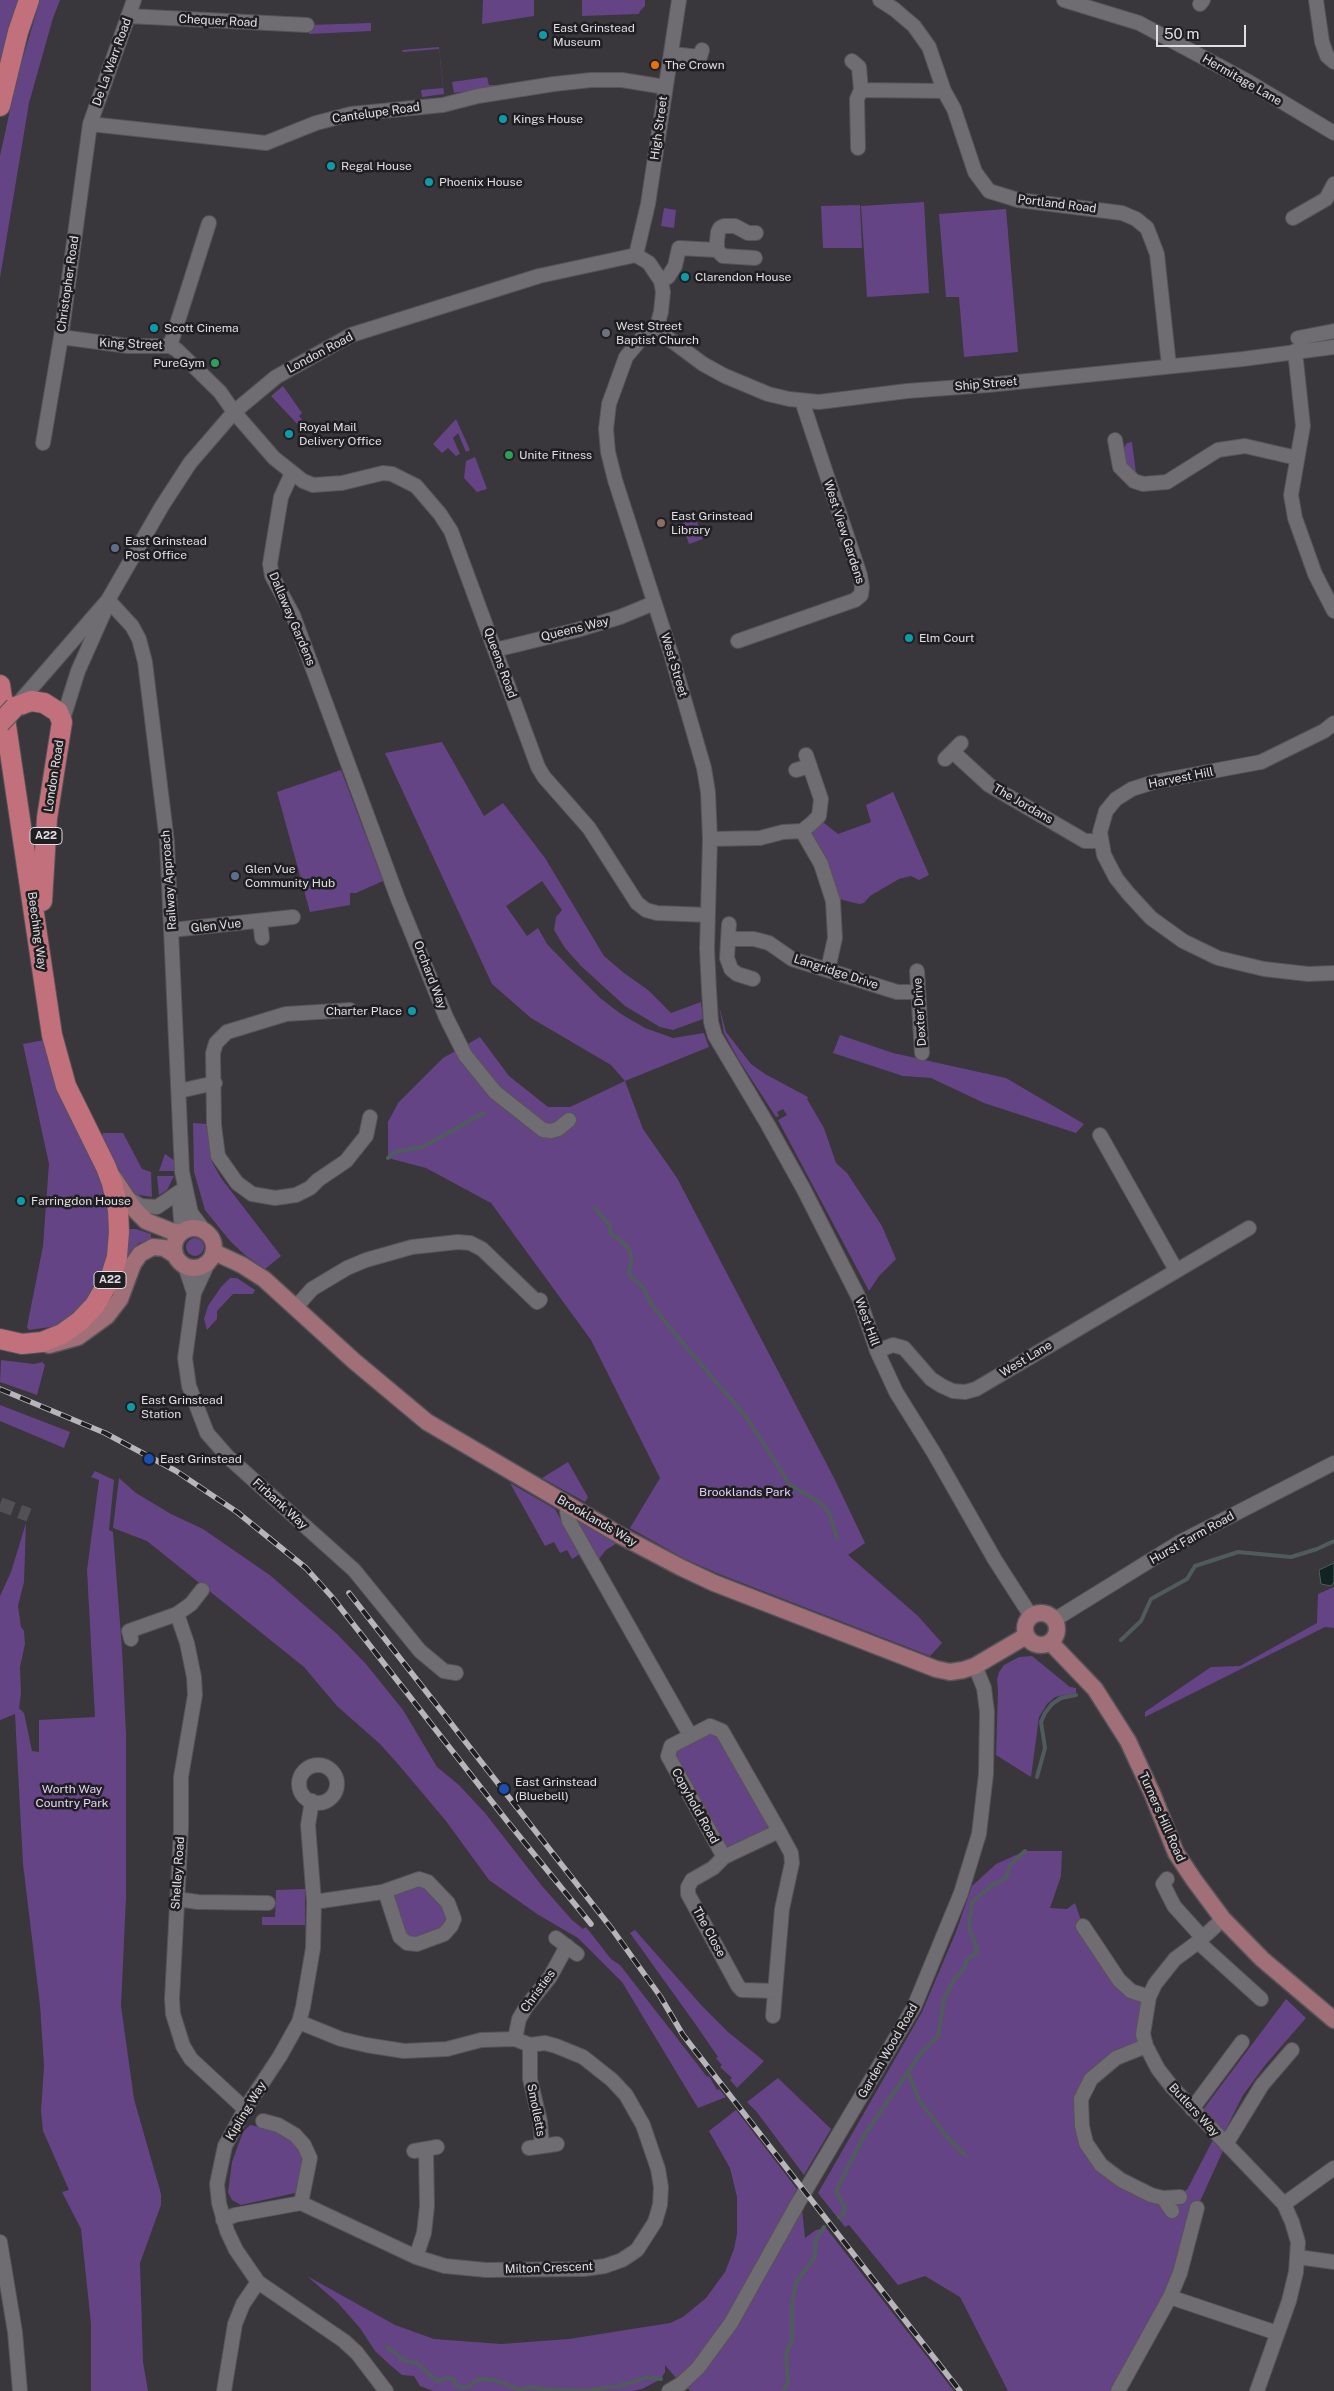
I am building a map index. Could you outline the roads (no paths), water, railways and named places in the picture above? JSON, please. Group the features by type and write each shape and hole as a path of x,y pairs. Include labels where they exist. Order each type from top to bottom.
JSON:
{"highway":[{"path":"0,106 18,32 29,0"},
{"name":"Beeching Way","path":"0,685 52,1035 59,1065 75,1107 106,1167 116,1197 119,1223 117,1257 110,1279 95,1305 72,1328 51,1339 22,1344"},
{"name":"London Road","path":"0,723 14,707 31,701 44,703 58,712 62,722 47,818 40,950"},
{"name":"A22","path":"0,1340 22,1344"}],"main road":[{"name":"Beeching Way","path":"106,1167 126,1197 146,1221 182,1232"},
{"path":"22,1344 57,1345 88,1332 114,1309 132,1264 148,1248 164,1248 180,1261 199,1268 211,1258 213,1239 204,1230 193,1228 182,1232 174,1243 180,1261"},
{"name":"Brooklands Way","path":"211,1258 242,1265 264,1279 354,1361 427,1422 623,1537 722,1586 936,1669 956,1671 975,1666 1026,1636"},
{"path":"1039,1613 1048,1614 1054,1620 1057,1628 1056,1636 1050,1642 1042,1645 1033,1643 1026,1636 1025,1629 1032,1616 1039,1613"},
{"name":"Turners Hill Road","path":"1050,1642 1095,1688 1128,1741 1152,1793 1176,1853 1223,1918 1262,1959 1334,2020"}],"street":[{"name":"De La Warr Road","path":"90,124 134,0"},
{"name":"High Street","path":"636,255 648,204 679,0"},
{"name":"Portland Road","path":"880,0 914,26 929,47 944,91 954,108 975,172 989,191 1018,200 1122,212 1136,219 1147,228 1156,254 1169,366"},
{"name":"Hermitage Lane","path":"1064,0 1139,23 1249,82 1334,133"},
{"path":"1316,0 1322,42 1327,56 1334,62"},
{"name":"Chequer Road","path":"128,16 308,25"},
{"path":"671,54 700,56 702,50"},
{"path":"852,61 859,67 861,90 857,99 858,148"},
{"name":"Cantelupe Road","path":"90,124 266,143 316,123 351,114 443,105 529,88 590,80 622,80 665,86"},
{"path":"861,90 944,91"},
{"name":"Christopher Road","path":"43,443 61,337 90,124"},
{"path":"1293,218 1326,199 1334,184"},
{"path":"170,346 209,223"},
{"path":"718,250 718,232 720,228 735,226 748,233 756,233"},
{"path":"661,281 668,277 675,266 679,248 718,250 727,257 755,258"},
{"path":"636,255 649,263 661,281 663,292 661,312 656,329"},
{"name":"London Road","path":"14,707 108,600 162,506 190,463 234,412 276,377 351,335 540,276 636,255"},
{"name":"Ship Street","path":"656,329 703,364 726,376 768,394 802,401 835,401 907,391 988,385 1169,366 1296,345 1328,348"},
{"name":"West Street","path":"656,329 641,339 626,357 609,404 606,429 608,452 615,480 704,768 708,792 710,839 708,915 711,1022"},
{"path":"1334,331 1320,334 1296,345 1303,426 1296,458 1292,495 1295,518 1315,574 1334,611"},
{"path":"1320,334 1328,348"},
{"name":"King Street","path":"61,337 128,346 170,346 177,350 206,377 274,458"},
{"name":"West View Gardens","path":"738,641 855,600 861,595 860,575 802,401"},
{"path":"1115,440 1120,467 1134,481 1143,484 1167,482 1218,450 1246,446 1296,458"},
{"name":"Queens Road","path":"274,458 292,473 313,485 342,483 382,473 398,476 416,486 440,514 451,531 538,767 544,777 589,828 637,903 646,910 657,913 708,915"},
{"name":"Dallaway Gardens","path":"292,473 281,497 270,564 272,576 293,615 348,764"},
{"name":"London Road","path":"62,722 78,671 103,618 108,600"},
{"name":"Railway Approach","path":"108,600 136,632 145,662 166,835 182,1172 191,1213 204,1230"},
{"name":"Queens Way","path":"495,650 585,628 620,617 654,603"},
{"name":"Harvest Hill","path":"1334,724 1324,731 1261,762 1229,770 1154,782 1132,789 1116,799 1106,811 1101,821 1100,841 1104,856 1116,878 1128,893 1151,918 1183,941 1218,958 1264,969 1308,974 1334,973"},
{"name":"The Jordans","path":"953,752 989,785 1085,841 1100,841"},
{"name":"Orchard Way","path":"348,764 398,899 446,1018 465,1055 495,1092 543,1130 551,1131 558,1129 569,1120"},
{"path":"710,839 760,838 783,832 802,831 819,816 821,808 821,799 804,764"},
{"path":"802,831 821,864 833,901 835,938 828,969"},
{"name":"Glen Vue","path":"172,930 293,917"},
{"path":"260,921 262,938"},
{"path":"728,924 727,958 731,969 737,974 753,980"},
{"name":"Langridge Drive","path":"728,939 754,939 769,944 792,959 897,992 918,992"},
{"name":"Dexter Drive","path":"917,971 922,1054"},
{"path":"350,1010 286,1014 227,1032 216,1043 214,1053 214,1125 218,1156 237,1184 252,1194 263,1197 296,1195 310,1188 338,1168 366,1136 370,1117"},
{"name":"West Hill","path":"711,1022 721,1047 803,1188 858,1298 877,1351 896,1392 934,1453 995,1560 1032,1616"},
{"path":"179,1091 215,1083"},
{"path":"1100,1135 1176,1270"},
{"name":"Railway Approach","path":"182,1172 179,1192 182,1232"},
{"path":"126,1197 140,1206 152,1208 160,1206 179,1192"},
{"name":"West Lane","path":"877,1351 893,1346 904,1348 930,1379 942,1386 965,1392 976,1389 1249,1228"},
{"path":"295,1308 312,1290 347,1268 366,1260 412,1247 458,1242 470,1243 482,1249 537,1302 540,1300"},
{"name":"Firbank Way","path":"211,1258 194,1293 186,1346 186,1367 196,1407 207,1433 228,1457 354,1570 420,1651 444,1671 456,1673"},
{"name":"Firbank Way","path":"180,1261 194,1293"},
{"name":"Hurst Farm Road","path":"1054,1620 1180,1542 1334,1463"},
{"path":"570,1506 567,1512 569,1520 690,1734"},
{"path":"131,1639 129,1631 177,1614 191,1604 202,1590"},
{"name":"Shelley Road","path":"177,1614 187,1643 194,1677 195,1694 181,1776 181,1829 172,1999 176,2029 182,2046 191,2059 245,2109"},
{"name":"Garden Wood Road","path":"669,2391 681,2384 698,2368 731,2323 798,2203 914,2007 961,1893 979,1834 986,1774 987,1712 984,1688 975,1666"},
{"name":"Copyhold Road","path":"710,1726 722,1731 779,1831 724,1857 668,1756 671,1746 690,1734 710,1726"},
{"name":"Kipling Way","path":"312,1801 308,1826 314,1902 313,1948 299,2022 280,2056 245,2109 225,2146 217,2184 219,2203 223,2220 236,2250 258,2282 344,2341 357,2353 386,2391"},
{"path":"773,2016 782,1909 792,1863 791,1853 779,1831"},
{"name":"The Close","path":"724,1857 714,1868 692,1880 688,1886 688,1894 738,1986 742,1990 774,1991"},
{"path":"314,1902 385,1891 419,1879 428,1882 451,1908 454,1919 451,1926 444,1934 418,1944 407,1944 400,1937 385,1891"},
{"path":"1167,1879 1163,1884 1174,1906 1200,1940 1261,1999"},
{"path":"177,1899 198,1902 268,1904"},
{"name":"Butlers Way","path":"1223,1918 1200,1940 1175,1959 1155,1984 1148,1997 1143,2034 1146,2046 1158,2069 1192,2109 1226,2144 1262,2085 1292,2050"},
{"path":"1082,1926 1119,1980 1131,1992 1148,1997"},
{"name":"Christies","path":"515,2038 519,2019 550,1977 567,1946"},
{"name":"Milton Crescent","path":"299,2022 341,2039 404,2051 447,2049 481,2040 515,2038 530,2045 545,2043 556,2046 583,2057 612,2080 626,2095 643,2125 658,2168 661,2187 660,2206 655,2222 637,2250 622,2260 605,2266 584,2269 466,2269 445,2266 416,2257 302,2203"},
{"path":"1192,2109 1242,2042"},
{"name":"Smolletts","path":"530,2045 531,2090 540,2121 536,2147 557,2144"},
{"path":"1146,2046 1116,2058 1091,2079 1081,2098 1082,2126 1086,2143 1101,2165 1120,2180 1163,2198 1180,2197"},
{"path":"223,2220 235,2215 302,2203 310,2158 300,2140 281,2119 263,2122"},
{"path":"1226,2144 1284,2204 1298,2242 1298,2257 1289,2301 1257,2391"},
{"path":"416,2257 424,2233 427,2206 426,2149"},
{"path":"1284,2204 1334,2168"},
{"path":"1163,2198 1172,2211"},
{"path":"1122,2390 1170,2297 1180,2273 1197,2208"},
{"path":"0,2242 15,2332 20,2391"},
{"path":"1298,2257 1334,2262"},
{"path":"224,2391 235,2324 244,2304 258,2282"},
{"path":"1170,2297 1277,2334"}],"waterway":[{"path":"388,1158 395,1152 422,1147 484,1113"},
{"path":"595,1208 610,1226 611,1235 618,1238 629,1249 632,1259 629,1271 630,1276 643,1287 651,1304 747,1418 790,1485 819,1502 829,1512 837,1538"},
{"path":"1121,1640 1141,1621 1151,1599 1187,1579 1195,1566 1238,1552 1291,1557 1317,1549 1334,1541"},
{"path":"1037,1777 1045,1748 1041,1722 1045,1713 1052,1704 1061,1698 1076,1695"},
{"path":"839,2217 843,2215 845,2207 837,2194 837,2189 865,2134 921,2053 938,2036 944,1999 955,1978 963,1970 967,1960 976,1953 977,1948 969,1928 972,1902 991,1886 1006,1878 1010,1865 1025,1851"},
{"path":"908,2072 919,2100 947,2137 965,2155"},
{"path":"784,2391 788,2382 786,2353 792,2341 792,2303 796,2282 815,2257 816,2239 824,2227"},
{"path":"387,2347 405,2361 417,2363 437,2381 448,2378 453,2379 457,2386 462,2388 468,2387 479,2379 495,2380 520,2390 531,2387 548,2390 585,2391 619,2386 648,2377 661,2379"}],"tunnel":[{"path":"0,1504 29,1515"}],"railway":[{"path":"0,1389 105,1433 176,1471 237,1512 306,1568 332,1597 507,1821 591,1924"},
{"path":"349,1593 612,1929 660,1996 683,2035 960,2391"}],"place":[{"name":"East Grinstead Museum","path":"543,35"},
{"name":"The Crown","path":"655,65"},
{"name":"Kings House","path":"503,119"},
{"name":"Regal House","path":"331,166"},
{"name":"Phoenix House","path":"429,182"},
{"name":"Clarendon House","path":"685,277"},
{"name":"Scott Cinema","path":"154,328"},
{"name":"West Street Baptist Church","path":"606,333"},
{"name":"PureGym","path":"215,363"},
{"name":"Royal Mail Delivery Office","path":"289,434"},
{"name":"Unite Fitness","path":"509,455"},
{"name":"East Grinstead Library","path":"661,523"},
{"name":"East Grinstead Post Office","path":"115,548"},
{"name":"Elm Court","path":"909,638"},
{"name":"Glen Vue Community Hub","path":"235,876"},
{"name":"Charter Place","path":"412,1011"},
{"name":"Farringdon House","path":"21,1201"},
{"name":"East Grinstead Station","path":"131,1407"},
{"name":"East Grinstead","path":"149,1459"},
{"name":"East Grinstead (Bluebell)","path":"504,1789"}],"park label":[{"name":"Brooklands Park","path":"745,1492"},
{"name":"Worth Way Country Park","path":"72,1796"}]}
